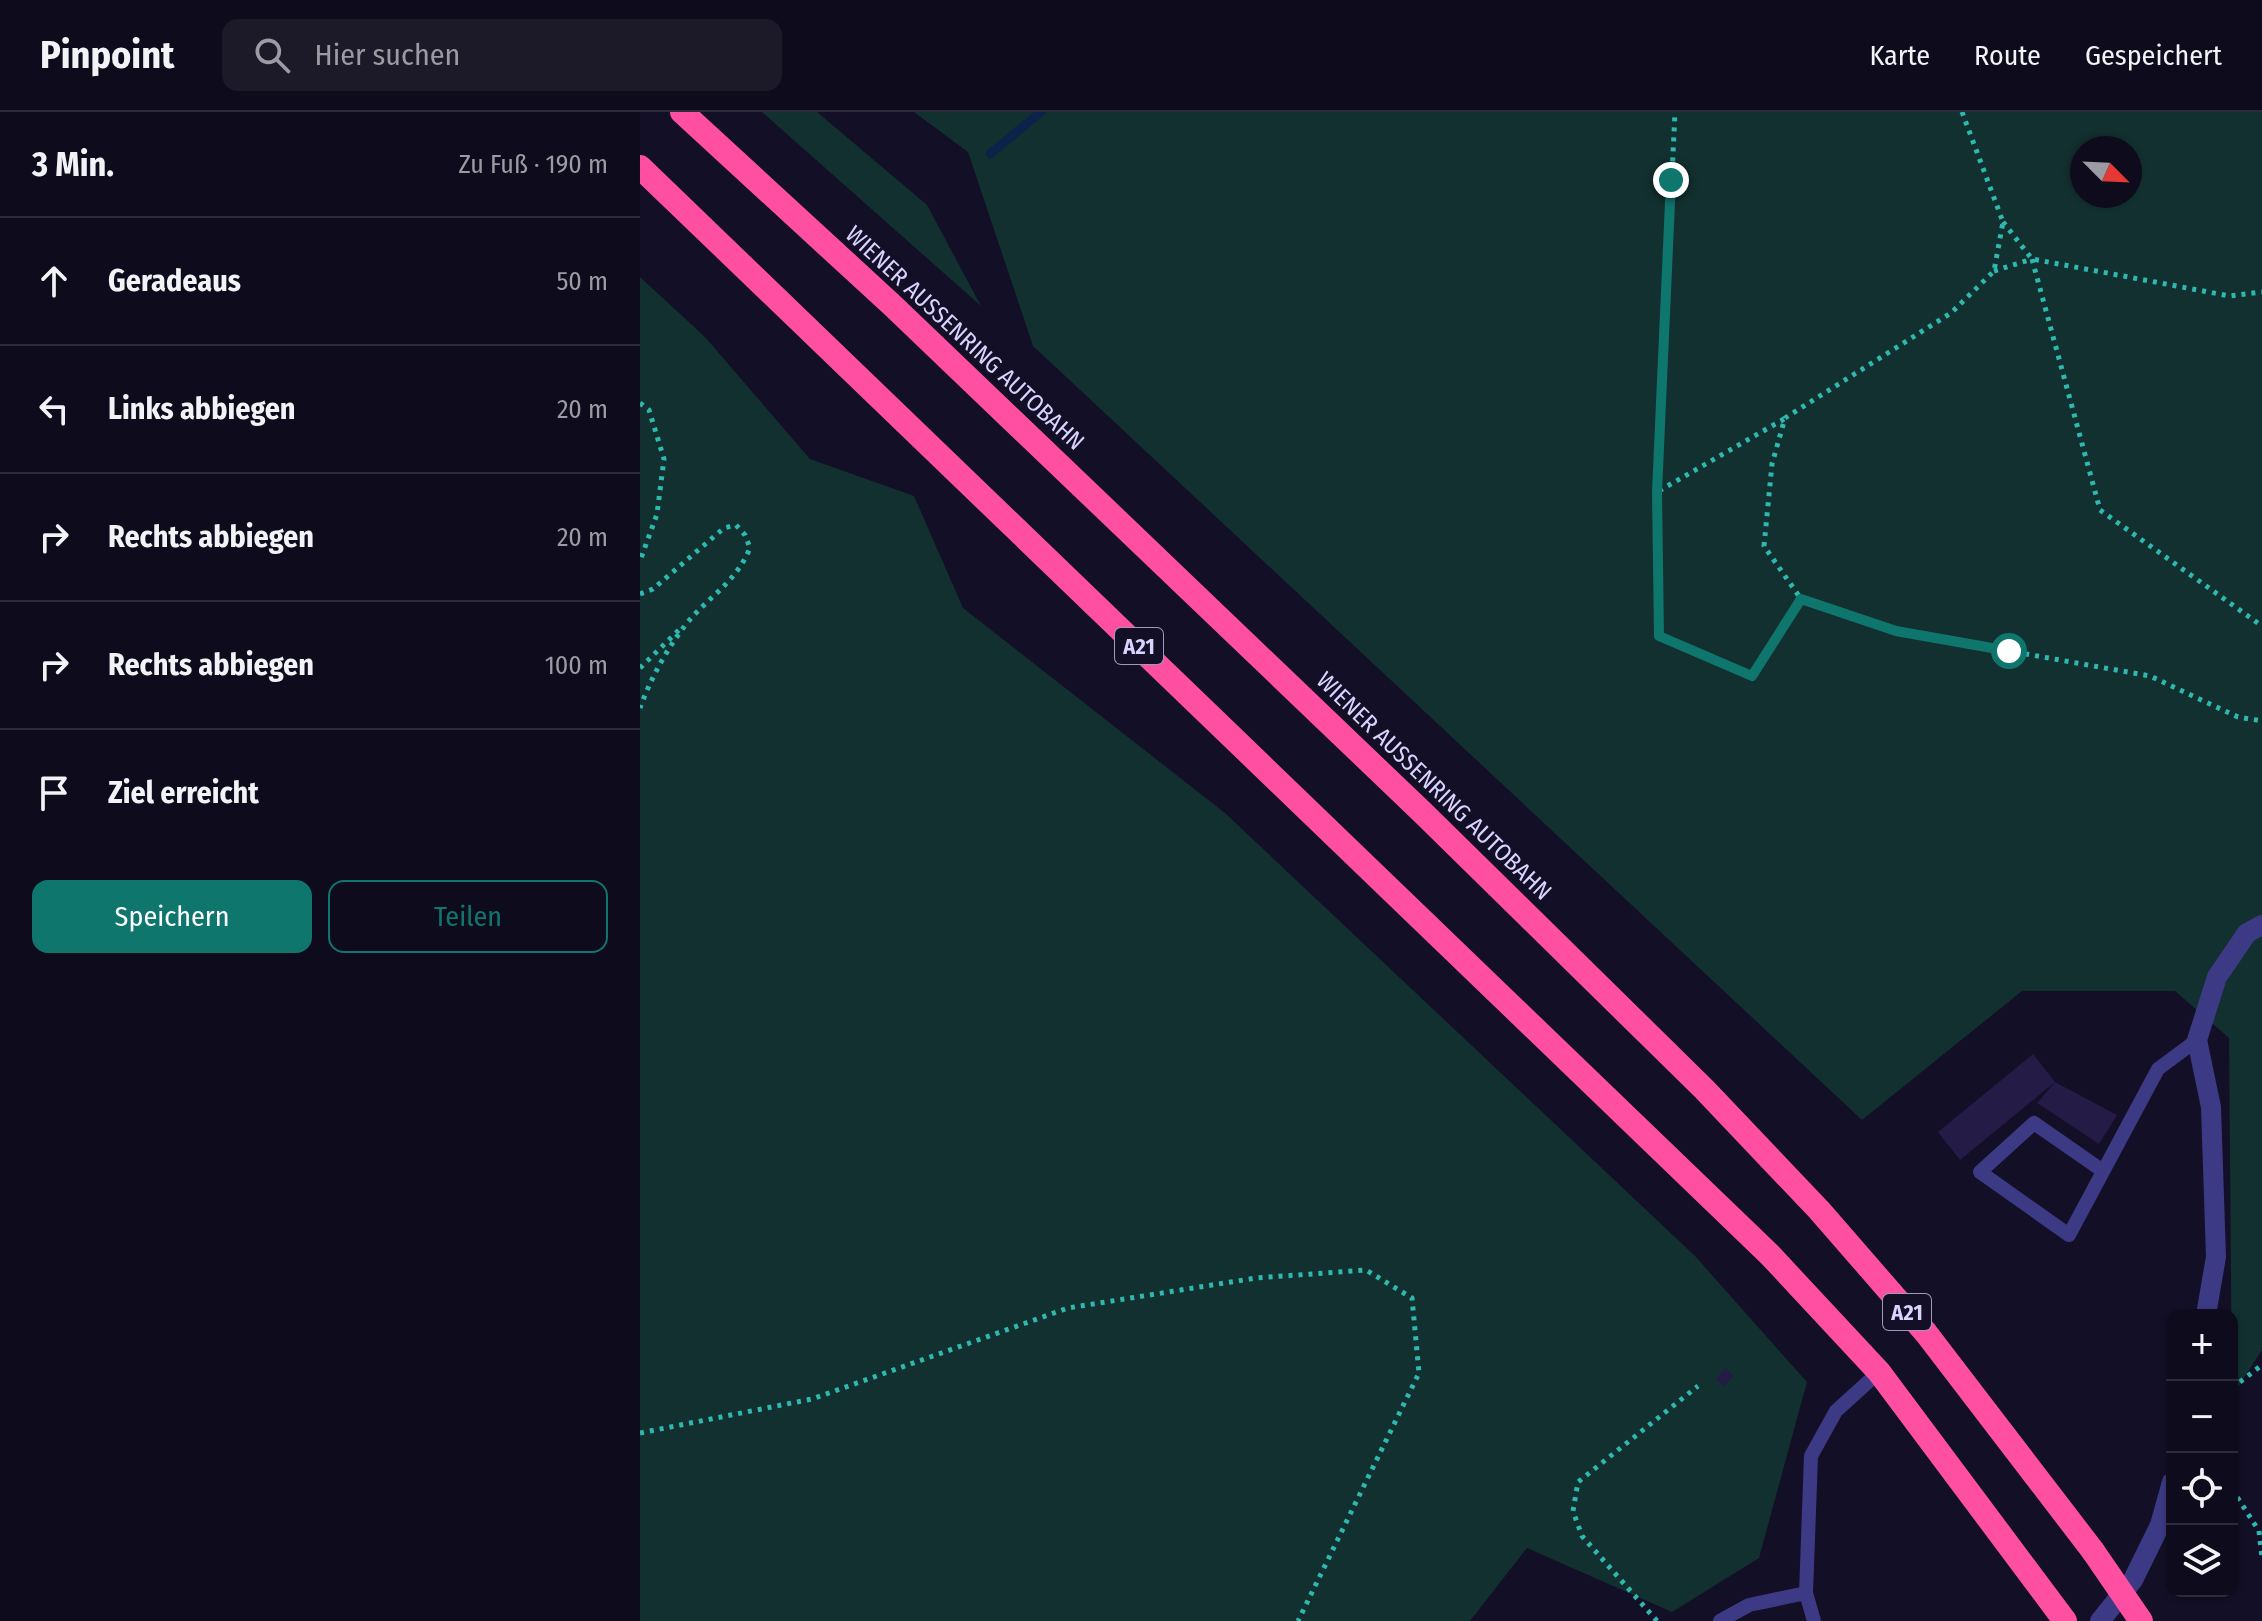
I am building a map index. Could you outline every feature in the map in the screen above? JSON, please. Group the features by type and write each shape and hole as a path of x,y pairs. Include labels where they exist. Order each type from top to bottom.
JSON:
{"highway":[{"name":"WIENER AUSSENRING AUTOBAHN","path":"682,112 892,305 1422,812 1704,1089 1819,1210 1926,1333 2093,1551 2141,1621"},
{"name":"A21","path":"640,167 1770,1255 1879,1372 2065,1621"}],"street":[{"path":"2207,1309 2216,1257 2211,1107 2197,1040 2217,977 2247,933 2262,925"},
{"path":"2100,1621 2133,1580 2160,1525 2166,1504"}],"lane":[{"path":"2103,1171 2034,1123 1980,1172 2069,1235 2158,1069 2197,1040"},
{"path":"1814,1621 1806,1593 1811,1456 1836,1411 1879,1372"},
{"path":"1720,1621 1749,1605 1806,1593"}],"path":[{"path":"1675,112 1657,492 1659,636 1752,676 1801,599"},
{"path":"1962,112 2003,222 2032,259 2100,510 2262,626"},
{"path":"1994,271 2003,222"},
{"path":"1657,492 1785,418 1951,313 1994,271 2032,259 2230,296 2262,292"},
{"path":"640,403 649,410 664,459 657,514 640,561"},
{"path":"1785,418 1772,464 1764,546 1801,599 1896,631 2150,676 2238,717 2262,721"},
{"path":"640,594 653,589 724,528 736,525 745,535 750,548 741,569 640,668"},
{"path":"640,708 649,681 691,618"},
{"path":"640,1433 812,1399 1068,1308 1256,1278 1366,1270 1412,1298 1419,1373 1298,1621"},
{"path":"2238,1383 2262,1365"},
{"path":"1657,1621 1582,1536 1573,1511 1578,1482 1698,1386"},
{"path":"2238,1498 2259,1531 2262,1558"}],"green space":[{"path":"762,112 817,112 927,205 981,306"},
{"path":"914,112 2262,112 2262,1350 2238,1387 2238,1309 2231,1309 2229,1038 2175,991 2022,991 1862,1120 1033,346 968,152"},
{"path":"640,277 705,337 810,459 914,496 963,608 1225,813 1695,1256 1807,1382 1759,1558 1672,1612 1527,1548 1470,1621 640,1621"}],"building":[{"path":"2033,1054 2055,1082 1960,1160 1938,1132"},
{"path":"2055,1082 2117,1115 2099,1144 2037,1103"},
{"path":"1725,1368 1734,1376 1724,1386 1716,1379"}],"waterway":[{"path":"990,154 1041,112"}],"route":[{"path":"1671,180 1657,492 1659,636 1752,676 1801,599 1896,631 2009,651"}]}
